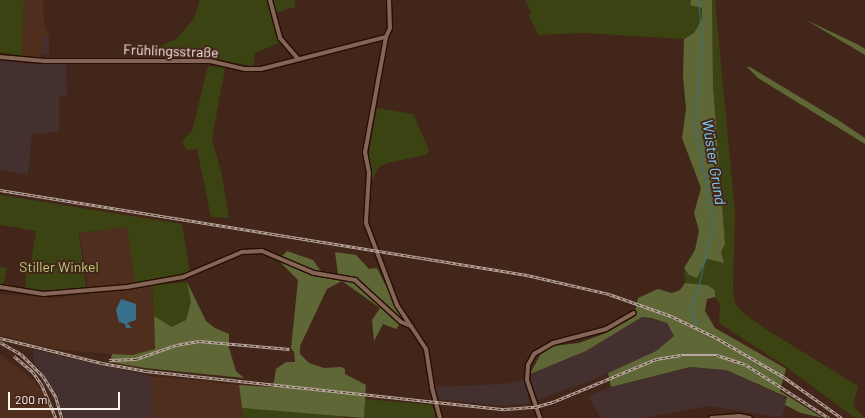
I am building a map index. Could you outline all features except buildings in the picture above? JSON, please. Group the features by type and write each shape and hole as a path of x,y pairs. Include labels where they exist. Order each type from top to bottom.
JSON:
{"street":[{"path":"270,0 280,38 298,58"},
{"path":"389,0 390,28 386,37 365,152 368,172 365,212 378,260 397,305 426,349 432,388 440,418"},
{"name":"Frühlingsstraße","path":"0,57 46,61 210,61 245,69 261,69 298,58 386,37"},
{"path":"0,287 43,294 127,287 183,277 242,252 262,251 314,273 354,280 401,322 411,326"},
{"path":"540,418 527,380 528,365 534,354 553,343 606,328 634,313"},
{"path":"711,418 739,416 749,418"}],"shaded area":[{"path":"24,0 43,0 44,25 49,37 43,37 41,57 22,56"},
{"path":"43,36 49,37 49,55 42,54"},
{"path":"0,60 29,64 66,64 67,96 59,97 59,132 32,134 28,175 0,170"},
{"path":"128,227 135,284 88,289 80,233"},
{"path":"152,285 155,349 132,355 53,349 0,335 0,294 56,298"},
{"path":"642,317 667,323 674,336 656,351 592,380 535,401 530,374 586,351"},
{"path":"34,350 150,376 154,418 64,418 58,396 33,360"},
{"path":"0,354 34,380 44,394 53,418 0,418"},
{"path":"690,367 726,370 787,398 782,418 709,406 642,418 601,418 593,406 589,396 611,387"},
{"path":"150,376 239,385 243,418 154,418"},
{"path":"524,380 530,403 503,406 437,399 435,387 504,384"}],"green space":[{"path":"0,0 24,0 22,56 0,52"},
{"path":"200,0 295,0 295,7 275,13 279,43 255,53 253,66 207,58 129,56 143,54 176,39 193,20"},
{"path":"525,0 691,0 690,5 702,8 702,19 694,33 684,39 584,33 539,35 528,15 532,14"},
{"path":"691,0 712,0 713,86 725,244 721,252 724,263 707,259 697,278 689,275 684,268 695,250 699,231 694,213 701,188 682,138 686,109 683,76 684,39 694,33 702,19 702,8 690,5"},
{"path":"712,0 715,0 735,213 733,290 735,303 743,313 764,328 858,386 853,406 865,418 854,417 785,366 719,323 720,304 715,297 715,290 707,285 685,283 684,268 689,275 707,259 723,263 721,252 725,244 713,86"},
{"path":"806,20 859,45 865,49 865,55"},
{"path":"208,66 225,68 212,139 222,175 229,218 211,217 197,149 187,150 182,141 192,131"},
{"path":"747,67 750,67 838,120 865,138 865,144 758,78"},
{"path":"377,108 413,114 429,150 426,155 387,163 379,167 372,180 368,158"},
{"path":"0,195 182,224 190,272 135,284 127,227 79,233 86,288 84,291 25,290 26,271 30,270 36,231 0,225"},
{"path":"287,251 313,260 323,274 338,275 335,252 356,255 369,269 377,268 403,320 396,329 383,324 374,341 372,320 380,308 342,281 327,289 300,346 300,354 309,363 324,368 341,367 345,369 345,374 366,385 364,418 242,408 239,385 273,387 276,369 286,362 295,362 294,352 291,348 298,280 278,260"},
{"name":"Stiller Winkel","path":"0,267 7,268 3,286 0,286"},
{"path":"187,282 191,302 187,320 172,327 154,316 152,285"},
{"path":"187,282 206,321 215,328 229,334 229,348 236,371 244,378 145,368 110,362 112,354 132,355 155,349 154,316 172,327 186,320 191,302"},
{"path":"685,283 707,285 715,290 715,297 707,299 705,311 715,328 786,369 780,391 823,418 801,413 785,405 787,397 726,370 690,367 611,387 608,373 656,351 674,336 667,323 651,318 642,317 586,351 530,374 540,355 553,346 579,343 606,333 634,317 638,298 658,289 672,293 680,290"},
{"path":"365,399 432,405 436,418 364,418"},
{"path":"242,408 343,415 343,418 243,418"}],"water":[{"path":"121,299 136,304 136,320 127,323 132,328 126,328 125,324 119,322 116,310"}],"waterway":[{"name":"Wüster Grund","path":"696,323 690,308 697,292 713,223 695,127 702,41 698,0"}],"railway":[{"path":"0,190 527,275 609,294 671,316 715,337 784,377 842,418"},
{"path":"0,338 102,363 146,371 504,409 535,407 553,402 656,359 681,355 717,355 745,364 829,418"},
{"path":"109,360 136,359 176,345 199,341 290,349"},
{"path":"0,342 21,354 43,376 56,397 62,418"},
{"path":"14,356 33,372 42,385 56,418"}]}
